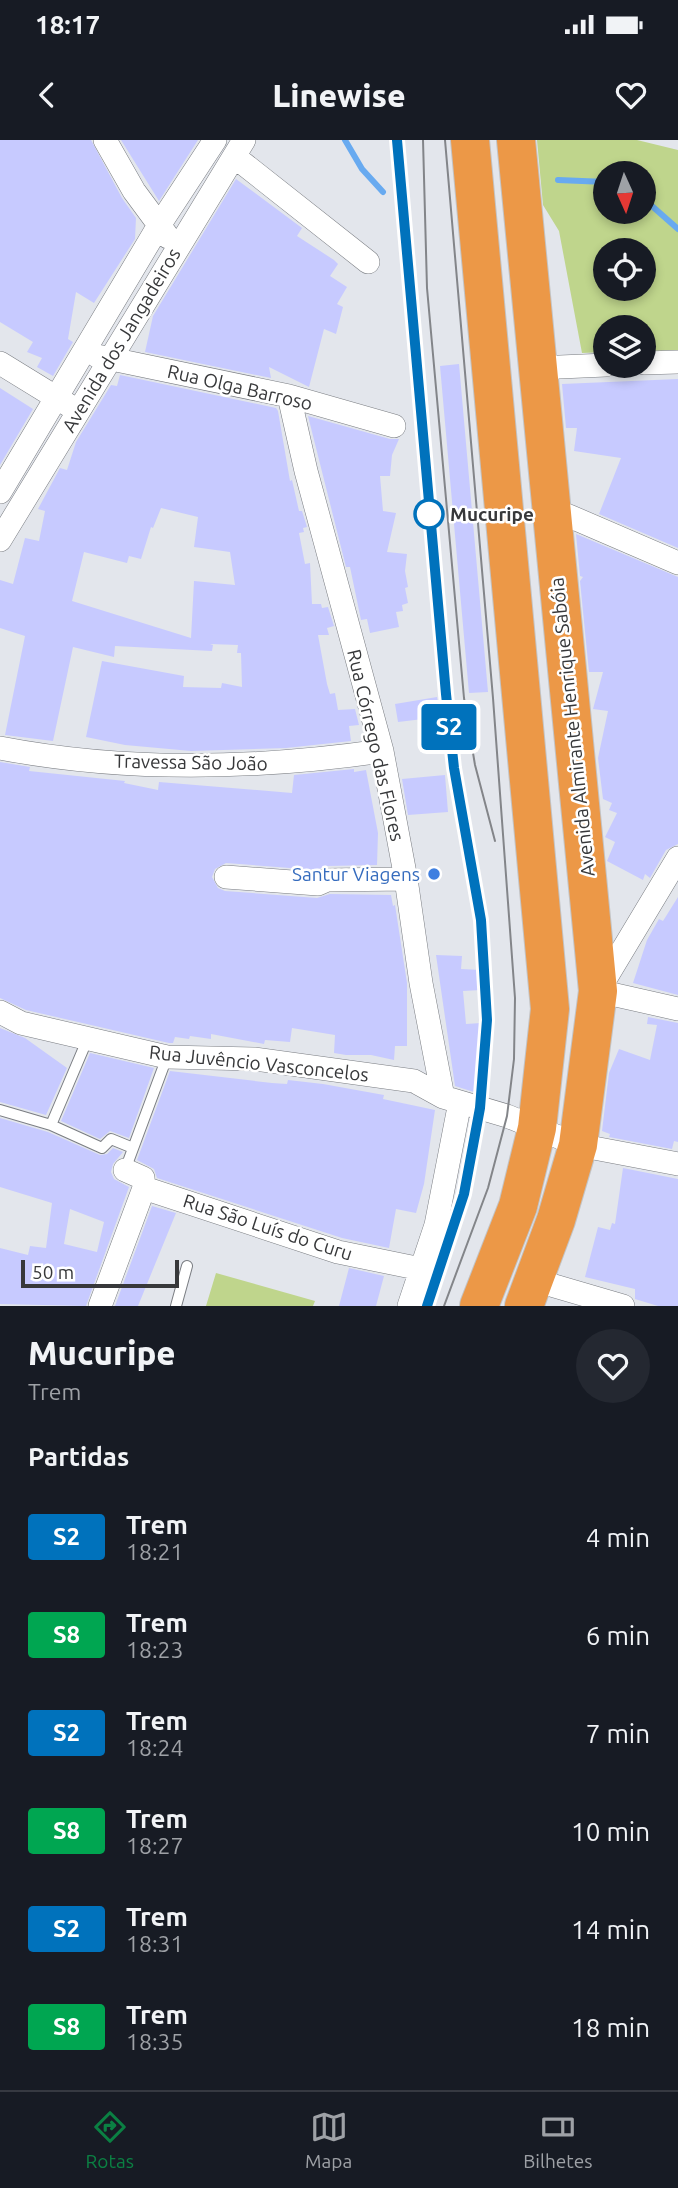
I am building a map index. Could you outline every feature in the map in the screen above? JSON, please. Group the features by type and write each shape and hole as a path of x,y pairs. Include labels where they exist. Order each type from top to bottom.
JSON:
{"highway":[{"path":"470,140 551,1009 537,1128 518,1206 479,1306"},
{"name":"Avenida Almirante Henrique Sabóia","path":"516,140 598,991 578,1145 529,1293"}],"street":[{"path":"106,140 158,227 177,247"},
{"name":"Avenida dos Jangadeiros","path":"0,492 58,399 158,227 215,140"},
{"path":"240,148 368,262"},
{"name":"Avenida dos Jangadeiros","path":"0,540 240,148"},
{"name":"Rua Olga Barroso","path":"85,353 289,397 394,426"},
{"path":"656,363 678,362"},
{"path":"0,363 79,411"},
{"path":"537,368 593,366"},
{"name":"Rua Córrego das Flores","path":"289,397 309,483 382,751 406,879 421,983 452,1099"},
{"path":"551,517 569,516 678,563"},
{"name":"Travessa São João","path":"0,748 73,758 200,764 312,761 382,751"},
{"path":"678,858 598,991 678,1009"},
{"path":"226,877 318,884 327,880 406,879"},
{"name":"Rua Juvêncio Vasconcelos","path":"0,1012 21,1023 167,1057 254,1059 414,1081 452,1099 578,1145 678,1164"},
{"path":"409,1306 436,1225 452,1099"},
{"name":"Rua São Luís do Curu","path":"125,1170 142,1178 144,1188 338,1252 421,1269"},
{"path":"100,1306 144,1188"},
{"path":"529,1293 623,1306"}],"lane":[{"path":"51,1125 88,1038"},
{"path":"125,1170 167,1057"},
{"path":"0,1110 51,1125 102,1147 111,1139 133,1148"},
{"path":"176,1306 187,1266"}],"green space":[{"path":"537,140 637,140 678,150 678,350 656,351 656,315 593,315 593,353 582,353 559,231 543,205"},
{"path":"216,1273 315,1301 313,1306 206,1306"}],"building":[{"path":"0,140 91,140 122,198 136,218 135,239 94,303 76,292 68,339 73,342 53,376 37,367 42,358 27,352 33,342 0,322"},
{"path":"121,140 198,140 159,201"},
{"path":"236,179 302,228 297,236 338,264 330,276 347,287 337,304 343,307 336,334 324,329 309,387 269,367 271,378 145,352 153,316"},
{"name":"Mucuripe","path":"459,364 488,692 469,693 440,366"},
{"path":"120,375 276,408 278,411 290,481 292,480 299,511 302,511 307,527 303,528 304,532 299,533 305,564 310,563 312,604 328,607 334,626 327,628 329,635 318,635 327,684 330,694 335,693 338,710 355,709 359,725 349,726 351,741 286,748 191,751 125,745 86,737 102,661 184,676 183,687 221,688 222,683 242,687 241,653 237,653 238,645 210,644 213,645 212,651 115,646 114,657 73,647 53,741 5,735 25,636 0,628 0,580 13,584 25,538 39,541 45,511 38,509 60,468 67,470 76,442 111,385 117,386","holes":["161,508 198,517 194,547 230,552 235,585 194,581 191,638 72,601 84,552 127,563 129,556 141,559 151,527 153,528"]},
{"path":"678,379 678,548 599,514 621,458 574,451 577,428 566,428 562,384"},
{"path":"0,388 33,409 0,465"},
{"path":"308,416 390,439 399,439 392,455 390,476 380,476 383,511 396,513 387,552 407,554 405,571 408,587 405,588 408,603 402,605 403,611 396,612 399,627 370,633 367,619 361,620 350,567 346,567"},
{"path":"576,534 678,577 678,844 666,850 650,878 645,874 643,880 607,861 615,842 605,837 617,813 609,810 612,803 603,799 598,758 608,711 593,709 603,672 589,672 580,581 583,577 580,576"},
{"path":"437,697 440,717 398,722 395,704"},
{"path":"0,762 30,767 29,771 125,781 124,783 158,790 159,782 292,793 294,775 366,770 378,833 377,865 327,866 316,870 226,863 215,869 212,877 218,888 225,891 317,898 330,894 391,895 393,906 395,905 407,983 407,1046 395,1046 394,1060 371,1055 346,1055 334,1053 335,1035 292,1028 290,1042 265,1040 264,1044 211,1034 211,1039 175,1037 173,1043 169,1043 26,1010 0,998"},
{"path":"445,775 448,812 408,815 402,779"},
{"path":"678,897 678,995 633,983 647,940 659,919 663,921"},
{"path":"436,955 462,956 461,969 481,970 481,990 463,991 466,1024 481,1023 482,1039 474,1092 455,1086"},
{"path":"648,1017 678,1023 678,1142 674,1141 672,1149 609,1137 610,1134 602,1131 609,1073 619,1049 650,1060 657,1025 647,1024"},
{"path":"0,1028 25,1038 67,1068 46,1115 0,1102"},
{"path":"90,1053 154,1068 129,1138 110,1131 100,1139 61,1121"},
{"path":"170,1071 272,1083 287,1084 288,1080 323,1084 384,1095 383,1099 435,1110 424,1184 416,1213 396,1209 389,1248 342,1238 157,1178 154,1169 137,1160"},
{"path":"0,1118 48,1132 100,1155 107,1154 113,1148 123,1152 113,1164 111,1172 114,1179 129,1187 86,1306 0,1304 0,1248 28,1255 30,1246 46,1248 52,1203 0,1187","holes":["70,1209 104,1222 97,1252 64,1244"]},
{"path":"623,1168 678,1179 678,1306 658,1306 635,1299 635,1289 585,1277 598,1227 610,1230 612,1223 615,1224"},
{"path":"152,1206 176,1213 138,1306 115,1306"},
{"path":"349,1268 384,1276 376,1306 339,1306"}],"waterway":[{"path":"345,140 362,169 383,192"},
{"path":"558,180 593,181"},
{"path":"656,210 678,229"}],"tram line":[{"path":"423,140 427,288 464,698 475,765 495,841"},
{"path":"444,1306 488,1188 507,1116 514,1059 515,998 493,698 445,140"}],"railway":[{"path":"397,140 446,693 454,768 481,920 487,1020 480,1108 464,1194 427,1306"}],"train":[{"name":"S2","path":"397,140 446,694 454,768 481,920 486,977 485,1062 474,1142 464,1194 427,1306"}],"place":[{"name":"Mucuripe","path":"429,514"},
{"name":"Santur Viagens","path":"434,874"}]}
